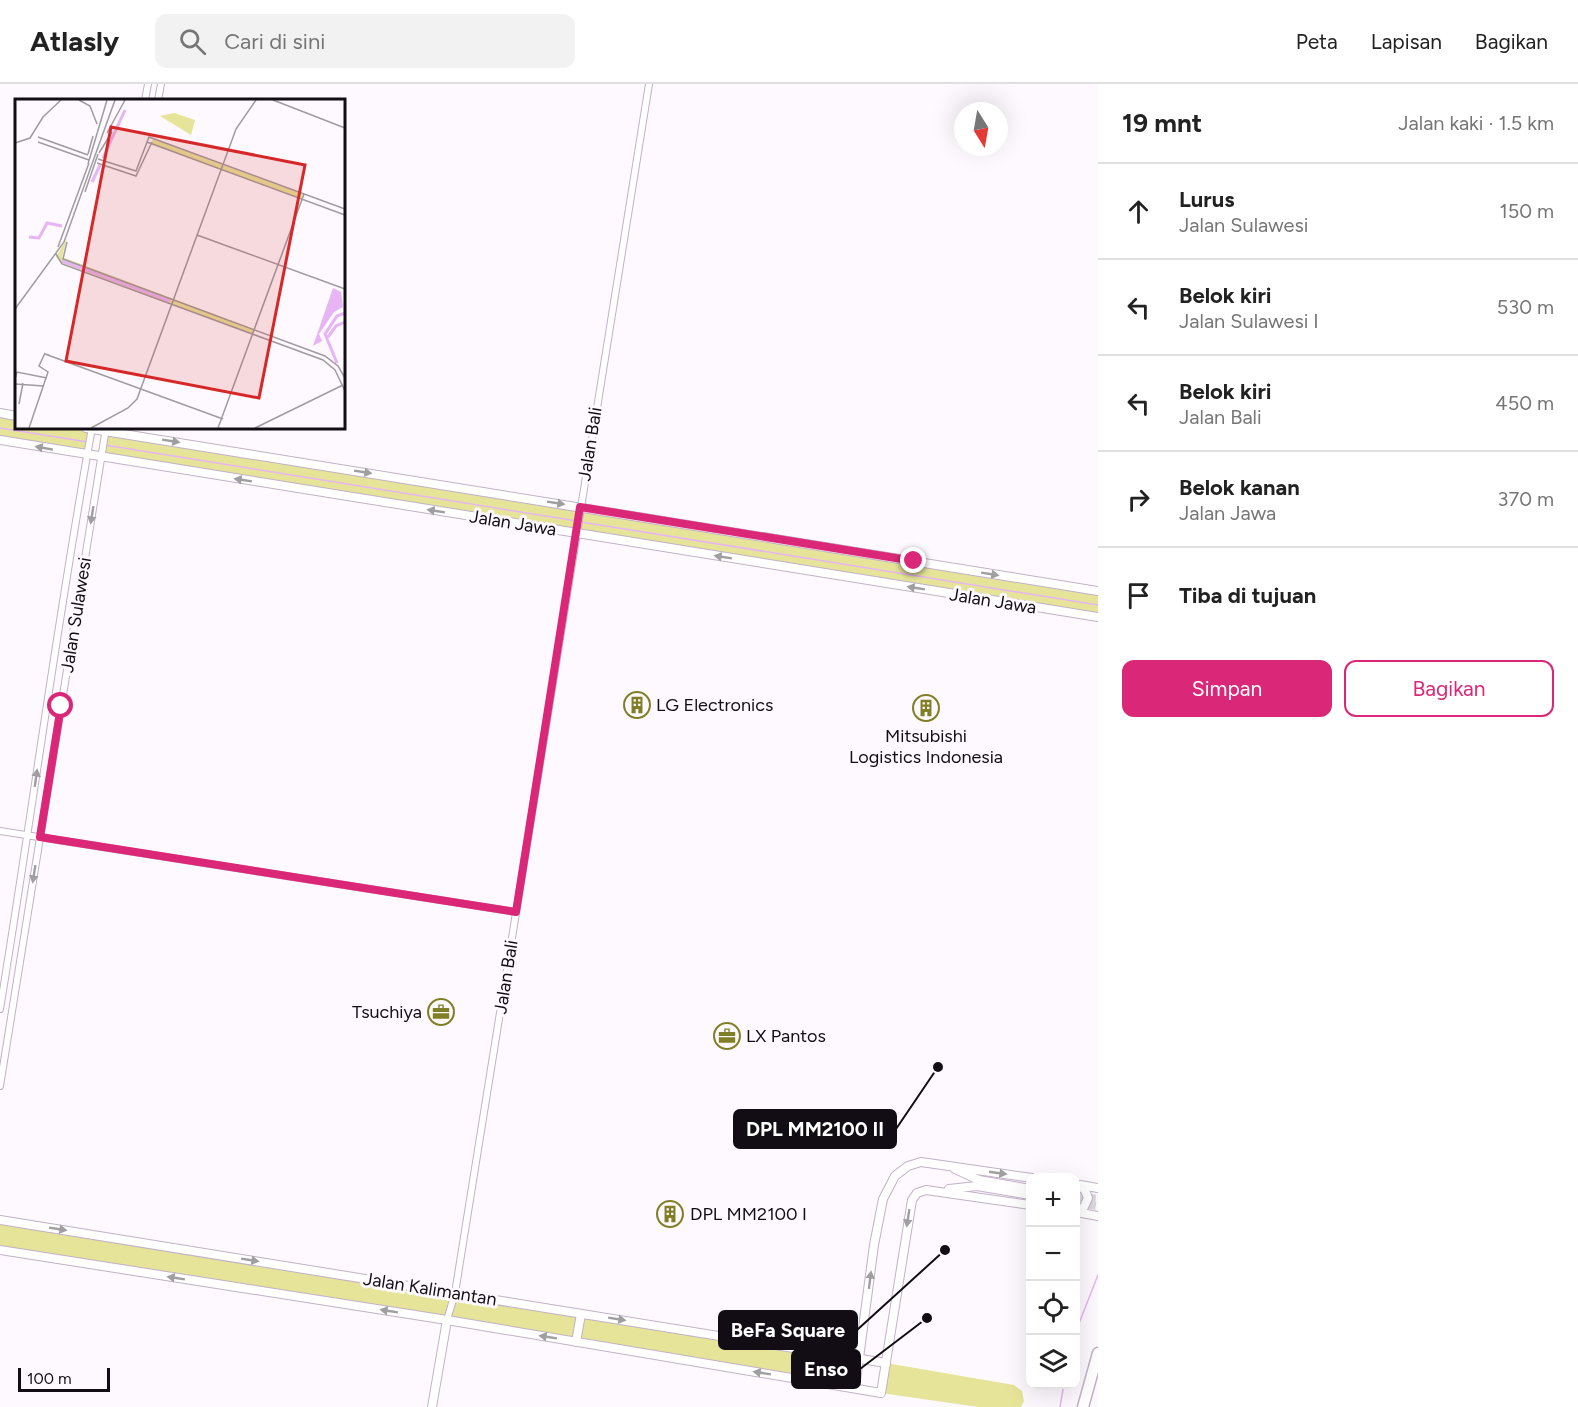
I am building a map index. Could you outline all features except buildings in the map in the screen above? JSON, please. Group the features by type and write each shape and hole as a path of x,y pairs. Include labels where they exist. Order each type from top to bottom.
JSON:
{"highway":[{"path":"1096,1358 1098,1386"},
{"path":"1083,1407 1096,1358"}],"street":[{"path":"145,99 148,84"},
{"path":"158,99 161,84"},
{"name":"Jalan Bali","path":"432,1407 447,1320 455,1293 649,84"},
{"path":"0,413 15,416"},
{"name":"Jalan Jawa","path":"90,429 579,510 1098,591"},
{"name":"Jalan Sulawesi","path":"0,1009 90,429"},
{"name":"Jalan Sulawesi","path":"0,1086 105,432"},
{"name":"Jalan Jawa","path":"0,440 577,530 1098,617"},
{"path":"0,831 516,912"},
{"path":"855,1388 874,1245 883,1199 895,1176 908,1166 921,1162 1026,1177"},
{"path":"943,1164 979,1180 1026,1187"},
{"path":"1080,1185 1098,1188"},
{"path":"939,1190 977,1186 1026,1194"},
{"path":"1080,1187 1085,1190 1088,1198 1084,1207 1080,1210"},
{"name":"Jalan Kalimantan","path":"0,1250 447,1320 881,1393 912,1200 917,1193 939,1190 1026,1204"},
{"path":"1080,1213 1098,1216"},
{"name":"Jalan Kalimantan","path":"0,1220 886,1363"},
{"path":"576,1342 581,1314"}],"shaded area":[{"path":"0,413 15,416 15,429 92,429 87,455 0,440"},
{"path":"105,431 1098,591 1098,617 101,458"},
{"path":"0,1220 860,1359 855,1388 0,1250"},
{"path":"886,1363 1014,1385 1022,1391 1024,1401 1021,1407 978,1407 881,1393"}],"waterway":[{"path":"0,428 88,442"},
{"path":"105,445 577,521"},
{"path":"581,522 1098,605"},
{"path":"1080,1321 1098,1275"},
{"path":"1060,1407 1063,1389"}],"tunnel":[{"path":"1080,1197 1098,1199"},
{"path":"1080,1204 1098,1206"}],"place":[{"name":"LG Electronics","path":"637,705"},
{"name":"Mitsubishi Logistics Indonesia","path":"926,708"},
{"name":"Tsuchiya","path":"441,1012"},
{"name":"LX Pantos","path":"727,1036"},
{"name":"DPL MM2100 II","path":"938,1067"},
{"name":"DPL MM2100 I","path":"670,1214"},
{"name":"BeFa Square","path":"945,1250"},
{"name":"Enso","path":"927,1318"}],"route":[{"path":"61,706 40,837 516,912 580,507 914,561"}]}
